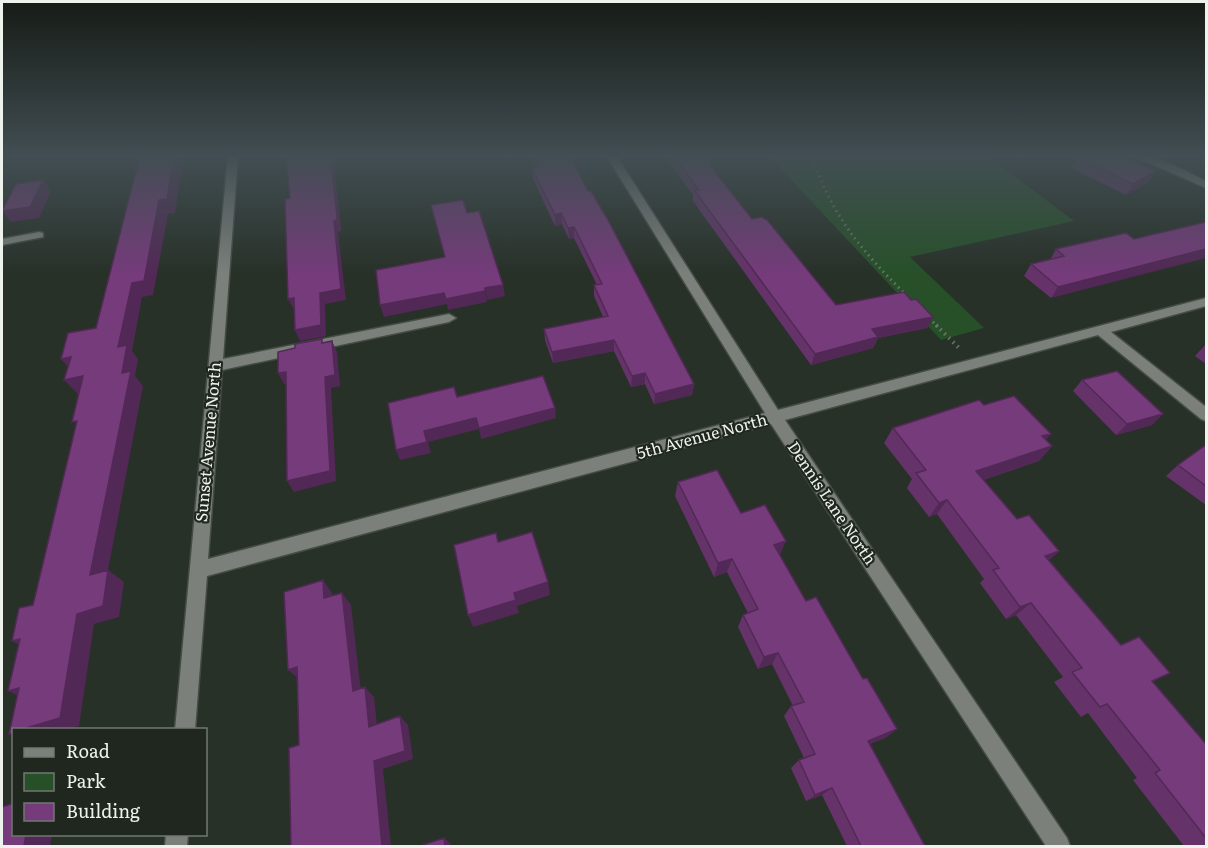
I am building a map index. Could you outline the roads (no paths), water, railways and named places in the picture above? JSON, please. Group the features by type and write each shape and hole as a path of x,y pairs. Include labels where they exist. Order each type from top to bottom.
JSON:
{"street":[{"name":"Sunset Avenue North","path":"185,728 230,195"},
{"name":"Dennis Lane North","path":"636,195 774,416 1059,846"},
{"path":"2,242 39,235"},
{"name":"5th Avenue North","path":"198,570 1206,302"},
{"path":"215,366 449,318"},
{"path":"1101,331 1206,415"}]}
